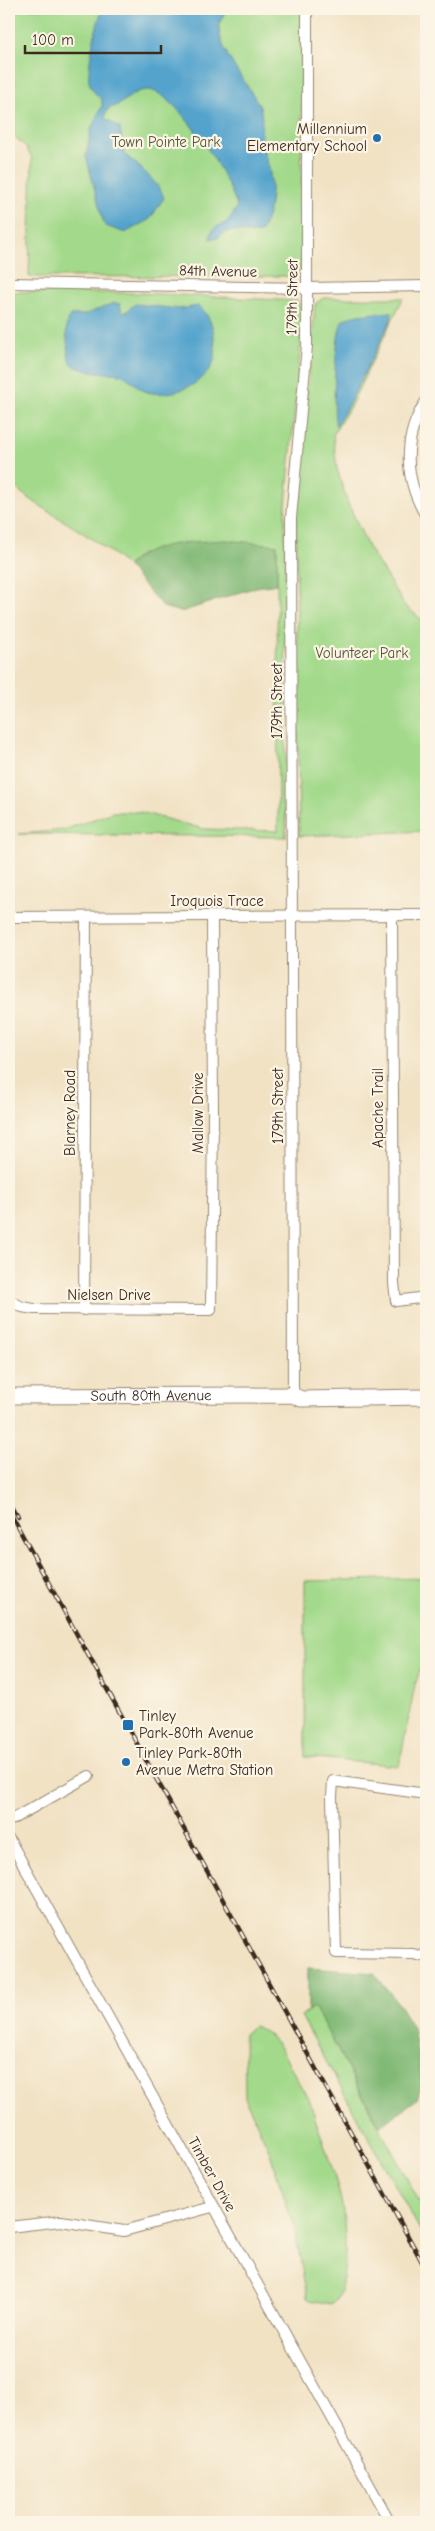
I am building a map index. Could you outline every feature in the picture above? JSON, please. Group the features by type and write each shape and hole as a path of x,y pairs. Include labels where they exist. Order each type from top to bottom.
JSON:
{"street":[{"name":"179th Street","path":"294,1395 291,518 307,346 307,9"},
{"name":"84th Avenue","path":"9,283 308,288 426,286"},
{"path":"426,401 411,434 408,460 413,488 426,516"},
{"name":"Apache Trail","path":"392,915 394,1273 396,1301 426,1297"},
{"name":"Iroquois Trace","path":"9,917 426,915"},
{"name":"Mallow Drive","path":"210,1310 213,1126 212,916"},
{"name":"Blarney Road","path":"84,1310 86,917"},
{"name":"Nielsen Drive","path":"9,1300 28,1308 210,1310"},
{"name":"South 80th Avenue","path":"294,1395 300,1391 426,1389"},
{"name":"South 80th Avenue","path":"9,1396 294,1395 301,1399 426,1397"},
{"path":"9,1821 89,1776"},
{"path":"426,1794 333,1781 332,1797 336,1953 413,1954 426,1957"},
{"name":"Timber Drive","path":"9,1839 72,1949 212,2207 390,2522"},
{"path":"9,2227 61,2221 124,2231 212,2207"}],"green space":[{"name":"Town Pointe Park","path":"9,9 301,9 302,264 298,273 289,276 29,277 32,158 26,147 9,132"},
{"path":"9,292 141,293 298,301 301,309 301,340 285,515 286,837 19,834 64,830 113,812 140,812 204,829 278,831 277,545 141,554 127,566 99,543 9,483"},
{"name":"Volunteer Park","path":"323,298 403,298 351,405 333,435 337,469 347,501 368,547 405,606 426,623 426,831 299,836 296,516 315,304"},
{"path":"225,540 277,545 277,584 256,587 181,612 163,607 127,566 149,551 161,547 173,544"},
{"path":"426,1578 426,1652 415,1685 399,1766 305,1757 305,1581"},
{"path":"308,1968 374,1973 398,2003 413,2028 422,2083 417,2099 380,2126 314,2007 308,2011"},
{"path":"314,2006 426,2214 426,2241 301,2016"},
{"path":"253,2026 264,2031 279,2047 309,2098 337,2184 344,2220 345,2253 342,2284 338,2296 332,2304 310,2300 307,2297 295,2230 269,2150 245,2098 244,2034"}],"water":[{"path":"104,9 131,9 152,12 169,9 226,9 220,22 219,32 222,43 261,111 262,141 269,170 271,189 270,205 260,233 232,231 218,238 210,239 213,229 227,222 237,207 233,194 213,158 186,119 172,103 158,93 146,90 136,93 114,107 109,108 105,115 106,119 120,128 124,154 153,180 164,198 150,219 125,233 106,226 103,221 86,156 91,129 102,106 102,100 91,86 89,75 98,21"},
{"path":"114,303 120,304 122,313 135,304 179,309 199,306 210,320 214,335 214,359 210,369 203,378 182,390 158,393 143,390 122,375 84,370 72,364 68,357 66,333 67,324 72,315 84,315"},
{"path":"392,312 391,320 336,426 334,406 335,372 340,326 343,320 347,318"}],"railway":[{"path":"9,1500 18,1516"},
{"path":"9,1511 426,2269"}],"place":[{"name":"Millennium Elementary School","path":"377,138"},
{"name":"Tinley Park-80th Avenue","path":"128,1725"},
{"name":"Tinley Park-80th Avenue Metra Station","path":"126,1762"}]}
